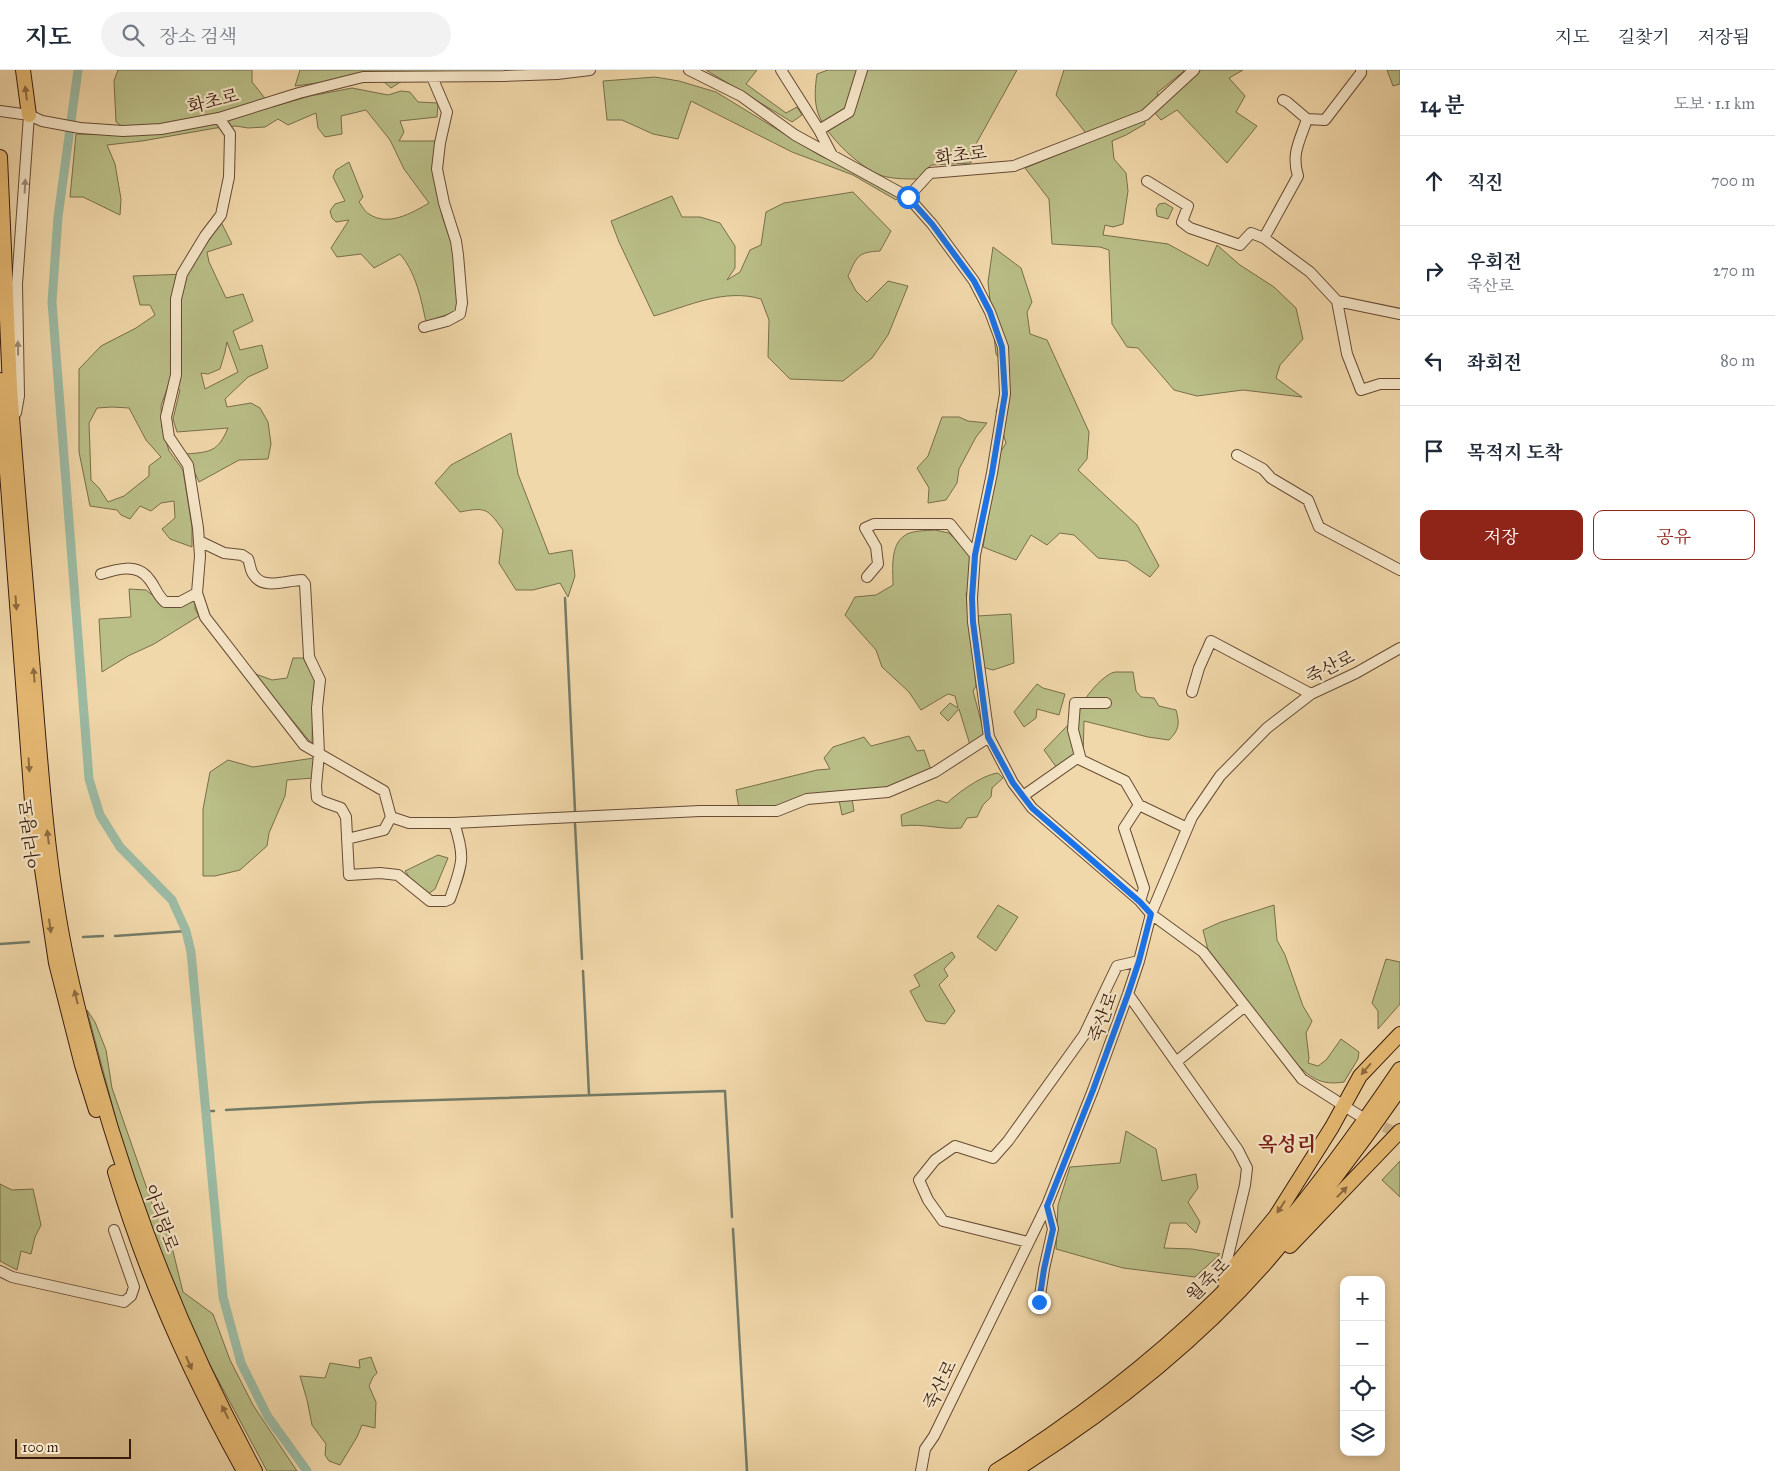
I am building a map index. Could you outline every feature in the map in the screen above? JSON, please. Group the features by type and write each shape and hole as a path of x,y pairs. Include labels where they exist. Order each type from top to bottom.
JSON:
{"main road":[{"path":"24,70 29,115"},
{"name":"아리랑로","path":"0,157 10,388 6,432 32,802 56,963 82,1065 129,1220 168,1318 219,1426 244,1471"},
{"name":"아리랑로","path":"0,380 48,838 71,980 115,1146 140,1216 185,1329 255,1471"},
{"path":"1222,1293 1229,1273 1276,1216 1327,1135 1360,1076 1400,1034"},
{"name":"월죽로","path":"996,1471 1063,1427 1115,1388 1178,1335 1222,1293 1258,1256 1298,1209 1338,1158 1400,1069"},
{"name":"월죽로","path":"1014,1471 1085,1424 1131,1389 1237,1293 1269,1259 1341,1172 1400,1088"},
{"path":"1269,1259 1282,1255 1398,1132"},
{"path":"234,1431 245,1435 264,1471"}],"street":[{"name":"화초로","path":"29,115 42,121 80,128 123,131 161,129 219,118 299,92 363,77 558,74 590,70"},
{"path":"689,70 741,96 795,135 908,197 932,224 974,281 990,312 1002,347 1005,394 992,473 975,555 972,598 973,622 988,737 1013,783 1032,808 1140,902 1151,914 1203,952 1302,1079 1360,1116"},
{"path":"781,70 819,130 832,155"},
{"path":"819,130 849,112 862,70"},
{"name":"화초로","path":"908,197 930,173 1014,166 1145,115 1194,70"},
{"path":"1283,100 1307,119 1325,120 1361,70"},
{"path":"424,327 460,314 462,303 457,248 444,203 437,169 440,143 447,112 432,77"},
{"path":"0,111 29,115 18,284 18,396 6,432"},
{"path":"219,118 230,134 229,176 221,215 205,236 182,274 176,299 176,375 166,416 169,437 188,465 199,541 200,556 197,593 205,617 304,745 384,791 391,817 384,830 347,839"},
{"path":"1264,238 1298,176 1294,163 1295,155 1307,119"},
{"path":"1147,181 1188,206 1182,222 1190,228 1240,245 1251,233 1264,238 1310,272 1337,301 1347,354 1360,390 1380,384 1400,384"},
{"path":"1337,301 1400,314"},
{"path":"1237,455 1263,469 1272,478 1308,500 1319,527 1400,570"},
{"path":"867,577 878,564 876,547 865,528 874,524 950,524 975,555"},
{"path":"199,541 224,553 242,555 248,559 252,574 260,582 274,584 302,580 305,584 309,656 320,680 317,726 319,754 316,786 317,798 341,808 346,817 349,875 380,873 398,875 430,901 444,901 450,898 461,869 460,840 454,823"},
{"path":"101,574 118,568 138,569 149,578 158,595 165,602 180,602 197,593"},
{"path":"1192,692 1199,668 1211,641 1311,694"},
{"name":"죽산로","path":"921,1471 925,1449 934,1436 1047,1206 1093,1090 1128,994 1151,914 1192,817 1220,776 1267,728 1311,694 1356,673 1400,648"},
{"path":"1106,703 1075,703 1073,730 1082,760 1125,781 1139,805 1187,828"},
{"path":"391,817 409,823 454,823 700,811 777,811 807,799 888,792 935,772 988,737"},
{"path":"1023,796 1080,756"},
{"path":"1139,805 1124,828 1144,888 1140,902"},
{"path":"1028,1242 943,1221 928,1200 919,1180 935,1160 955,1146 992,1158 1008,1141 1084,1035 1117,966 1139,961"},
{"path":"1128,994 1238,1150 1247,1168 1245,1186 1227,1260"},
{"path":"1176,1062 1245,1006"},
{"path":"1039,1302 1053,1229 1047,1206"},
{"path":"0,1271 12,1277 124,1302 131,1296 134,1287 114,1230"}],"green space":[{"path":"118,70 252,70 252,82 272,107 310,96 352,88 388,95 401,91 410,92 418,102 438,103 437,117 400,121 404,132 399,141 435,141 434,175 442,216 453,248 457,311 426,322 414,277 400,254 374,268 361,254 337,257 331,248 349,220 336,222 332,218 330,211 335,204 345,201 333,177 336,170 349,162 363,197 359,202 369,214 376,218 392,219 400,217 429,203 404,169 390,140 366,110 341,116 342,134 325,137 318,128 316,113 288,125 278,119 265,127 248,128 236,126 216,128 107,145 115,164 121,199 120,215 83,197 70,197 76,134 134,135 116,122 114,81"},
{"path":"300,70 573,70 413,74 391,88 376,75 295,86"},
{"path":"706,70 757,70 746,84 786,113 797,107 802,115 792,122"},
{"path":"828,70 1017,70 971,153 971,163 931,165 918,179 887,177 878,174 846,152 828,132 818,113 815,89 817,74"},
{"path":"1064,70 1184,71 1157,93 1159,98 1144,111 1145,124 1112,141 1114,159 1126,173 1128,191 1123,224 1113,227 1105,225 1103,235 1168,244 1208,266 1217,245 1240,265 1274,287 1296,308 1303,339 1280,365 1276,378 1302,397 1243,390 1197,396 1174,390 1138,348 1127,347 1112,324 1109,250 1100,247 1052,244 1049,199 1025,168 1092,141 1056,95"},
{"path":"1201,70 1243,70 1229,78 1245,96 1236,112 1257,126 1227,163 1177,110 1161,120 1154,112"},
{"path":"1387,70 1400,70 1400,84 1393,86"},
{"path":"655,77 679,81 716,92 819,155 865,177 899,197 896,200 853,175 792,152 691,101 678,139 653,134 622,120 607,120 603,81"},
{"path":"853,192 891,231 880,251 862,254 856,260 848,276 856,291 867,302 888,281 908,286 888,335 872,358 843,381 790,379 768,357 769,320 761,299 747,296 720,297 693,303 654,316 611,221 672,196 682,217 700,217 720,223 735,246 735,268 727,280 740,272 750,250 761,245 766,212 784,203"},
{"path":"1165,203 1173,208 1168,219 1157,216 1156,209 1159,204"},
{"path":"221,222 232,244 207,252 209,262 226,298 243,294 253,321 233,331 240,350 262,345 268,368 248,377 225,399 227,407 251,403 260,408 268,422 271,444 268,459 239,460 199,482 186,454 207,451 217,446 228,428 177,432 173,419 180,390 169,383 161,406 162,427 169,451 183,470 192,527 192,547 170,539 162,529 175,518 174,501 161,503 151,511 140,506 130,519 121,515 117,510 90,506 79,452 79,369 101,346 136,328 155,315 150,305 140,305 133,276 186,274","holes":["227,342 238,372 205,389 201,373 208,374 220,369","97,408 129,408 146,440 161,457 149,466 149,476 124,496 108,502 91,480 89,423"]},
{"path":"993,247 1021,268 1032,302 1027,312 1030,334 1047,340 1089,432 1087,459 1078,470 1137,525 1159,566 1150,577 1127,561 1098,558 1074,535 1060,533 1047,545 1031,535 1016,560 983,547 999,454 1006,443 996,411 1008,388 1009,372 996,354 988,282"},
{"path":"942,417 959,417 968,421 987,423 976,437 959,469 957,483 946,500 928,503 929,488 917,468 928,456"},
{"path":"511,433 518,474 549,554 572,550 575,576 568,597 560,583 533,590 516,590 499,563 503,530 498,523 485,511 460,512 435,483 451,465"},
{"path":"935,530 949,533 970,555 975,590 966,593 976,686 973,691 985,736 970,745 959,709 948,721 940,713 950,703 958,708 955,696 948,694 921,710 909,692 882,667 876,650 845,615 855,597 876,595 893,585 894,552 904,536 915,532"},
{"path":"129,589 146,590 167,607 195,601 195,609 199,616 154,644 128,656 102,672 99,619 131,617"},
{"path":"1011,614 1014,663 993,670 982,667 977,616"},
{"path":"293,658 303,658 316,681 313,691 312,744 253,673 272,680 287,678"},
{"path":"1115,672 1133,672 1136,691 1141,697 1154,698 1159,706 1176,710 1178,719 1177,730 1169,740 1148,737 1084,721 1083,758 1057,768 1044,750 1067,726 1077,723 1079,711 1086,697 1100,681"},
{"path":"1037,684 1043,688 1065,694 1059,715 1037,709 1036,718 1024,727 1014,712"},
{"path":"909,736 917,751 924,750 931,770 891,787 777,808 739,808 736,790 817,770 830,769 824,758 833,747 864,737 871,746"},
{"path":"314,758 313,778 287,780 285,796 269,833 267,846 240,870 215,876 203,876 203,809 210,772 228,760 253,767"},
{"path":"998,773 1003,778 992,788 991,797 983,805 977,817 967,818 961,828 917,825 902,826 901,815 938,800 947,803 978,780"},
{"path":"852,799 854,811 842,815 839,800"},
{"path":"438,855 448,858 435,889 428,894 414,884 405,871"},
{"path":"998,905 1018,917 996,951 977,937"},
{"path":"1274,905 1277,940 1285,955 1303,1006 1312,1021 1306,1033 1308,1063 1318,1066 1326,1060 1341,1039 1359,1052 1358,1059 1344,1082 1328,1083 1316,1079 1299,1066 1208,950 1203,930 1221,922"},
{"path":"952,952 955,957 944,969 948,976 939,985 955,1011 945,1024 926,1021 910,991 920,986 914,975"},
{"path":"1386,959 1400,962 1400,1004 1378,1029 1378,1011 1372,1003"},
{"path":"87,1010 95,1022 106,1050 112,1088 154,1209 167,1227 183,1292 213,1314 230,1360 253,1405 297,1471 267,1471 196,1339 134,1187"},
{"path":"1126,1131 1156,1149 1162,1181 1196,1174 1198,1188 1188,1202 1200,1222 1196,1233 1186,1223 1170,1223 1164,1248 1192,1249 1220,1254 1195,1277 1123,1268 1056,1249 1058,1205 1070,1167 1120,1163"},
{"path":"1400,1161 1400,1197 1382,1180"},
{"path":"0,1184 12,1190 33,1189 41,1225 35,1237 31,1254 21,1251 17,1270 0,1261"},
{"path":"371,1357 377,1373 369,1386 376,1402 375,1428 362,1425 340,1465 329,1461 325,1455 326,1444 312,1425 300,1376 325,1378 330,1363 360,1368 359,1360"}],"waterway":[{"path":"78,70 58,217 52,302 89,779 100,815 120,847 172,900 186,931 191,952 223,1297 241,1363 268,1417 307,1471"},
{"path":"565,598 575,811"},
{"path":"575,824 582,959"},
{"path":"115,936 186,931"},
{"path":"83,937 103,936"},
{"path":"0,944 29,942"},
{"path":"583,971 589,1094"},
{"path":"226,1110 372,1102 725,1091 732,1217"},
{"path":"206,1111 214,1111"},
{"path":"733,1229 747,1471"}],"tunnel":[{"path":"1370,1121 1394,1131"}],"district":[{"name":"옥성리","path":"1287,1144"}],"route":[{"path":"908,197 960,259 974,281 990,312 1002,347 1005,394 992,473 975,555 972,598 973,622 988,737 1013,783 1032,808 1140,902 1151,914 1128,994 1093,1090 1047,1206 1053,1229 1039,1302"}]}
